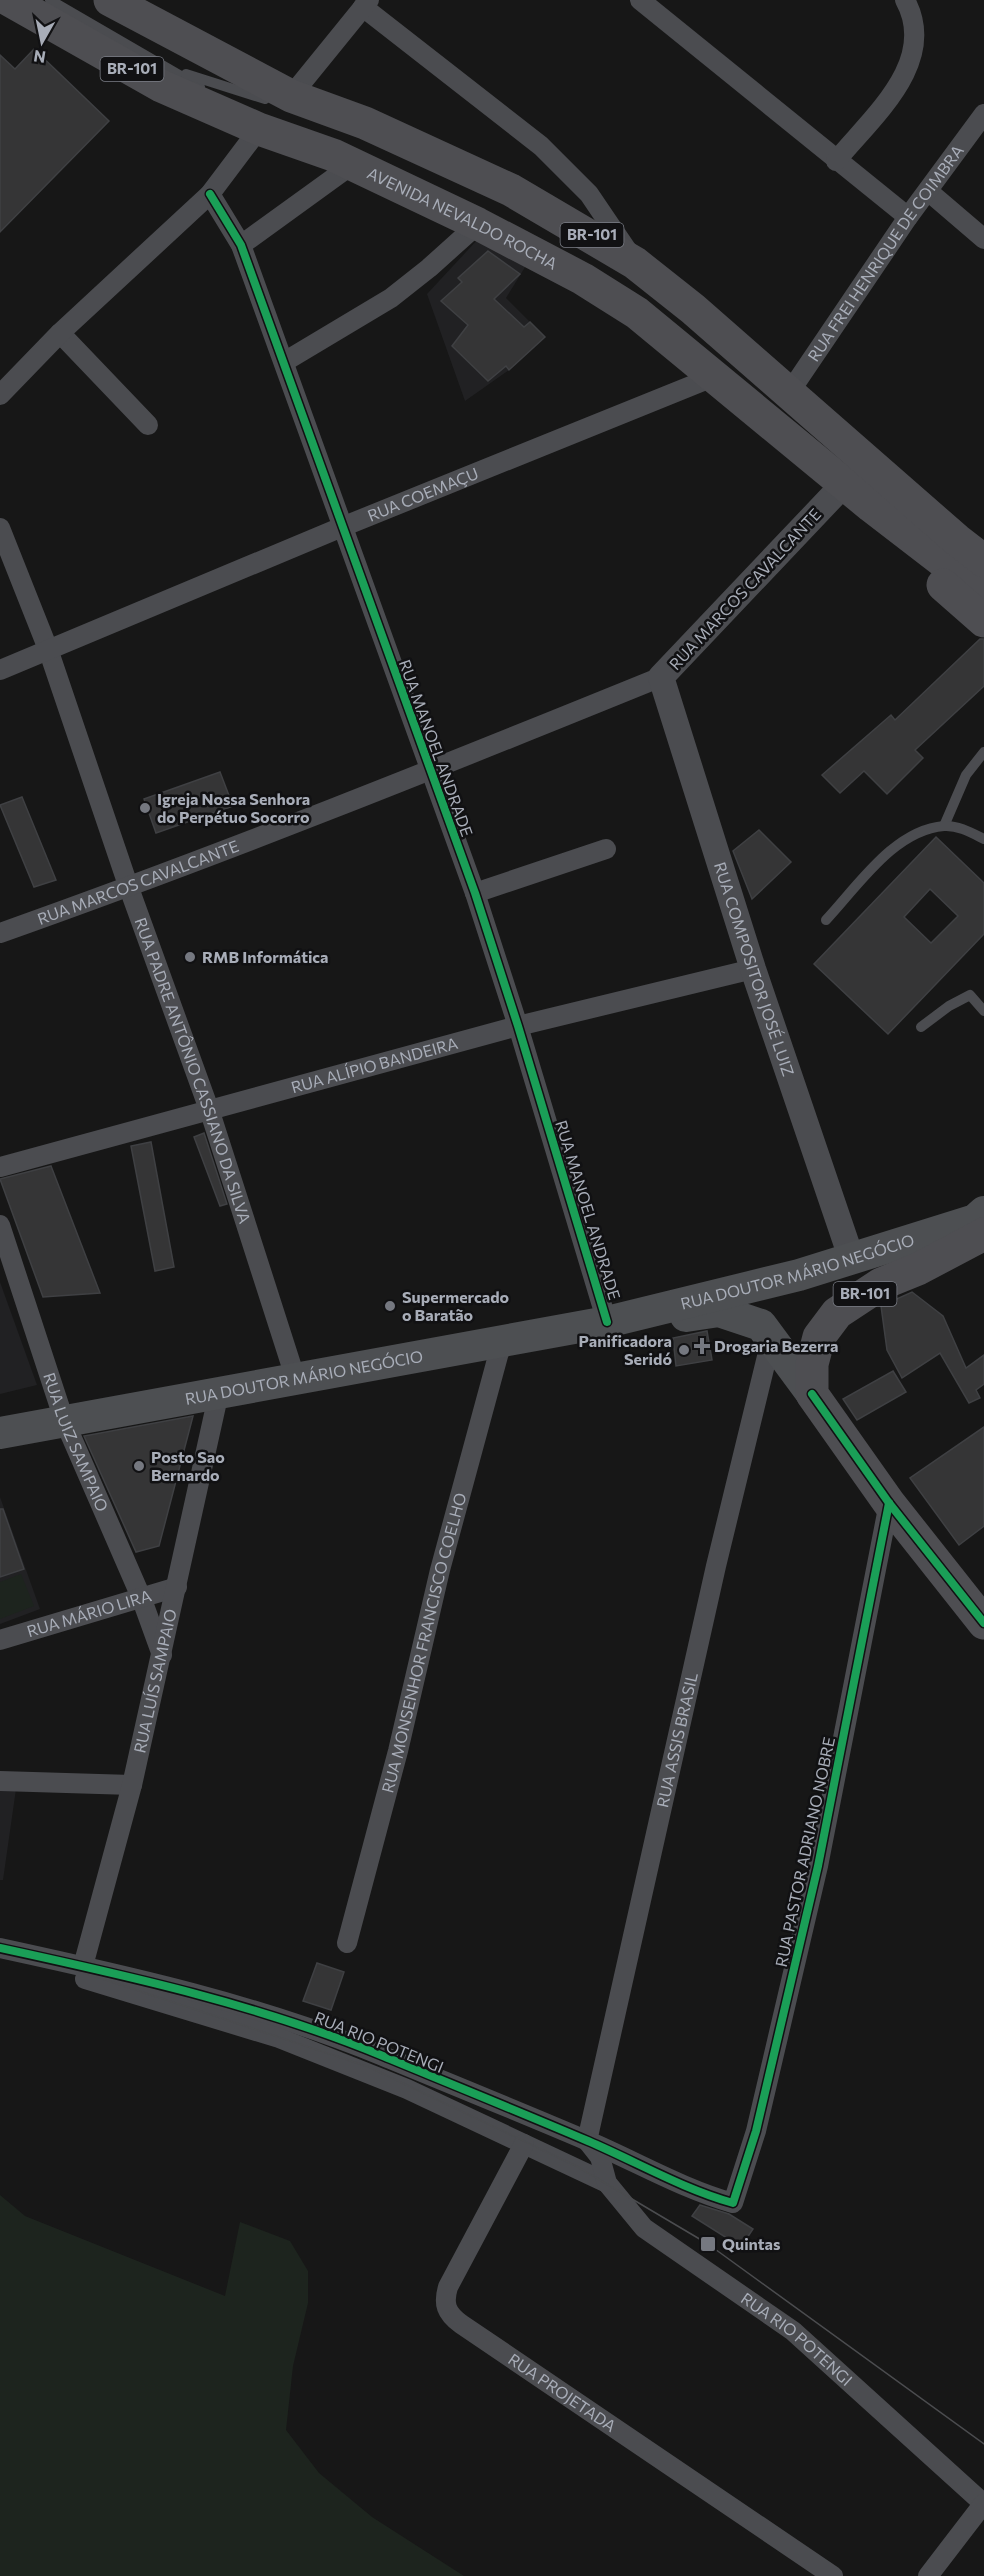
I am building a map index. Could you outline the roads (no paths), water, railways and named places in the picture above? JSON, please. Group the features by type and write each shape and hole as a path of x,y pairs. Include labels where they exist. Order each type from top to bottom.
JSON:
{"highway":[{"name":"AVENIDA NEVALDO ROCHA","path":"9,0 161,86 353,164 478,224 583,279 637,313 712,377 872,506"},
{"name":"BR-101","path":"110,0 291,96 364,123 511,190 635,263 693,309 831,430 970,539 976,576"},
{"name":"BR-101","path":"872,506 976,576"},
{"path":"872,506 912,557 984,621"},
{"name":"RUA DOUTOR MÁRIO NEGÓCIO","path":"812,1394 812,1364 819,1337 837,1313 881,1284 918,1269 984,1234"},
{"path":"812,1394 889,1503 984,1623"}],"main road":[{"name":"RUA DOUTOR MÁRIO NEGÓCIO","path":"0,1433 607,1322 852,1260 975,1220 984,1212"},
{"name":"RUA DOUTOR MÁRIO NEGÓCIO","path":"607,1322 646,1321 718,1311 761,1325 812,1394"}],"street":[{"path":"640,0 908,217"},
{"path":"836,161 902,81 913,58 914,31 905,0"},
{"path":"291,96 366,4 541,146 589,194 635,263"},
{"name":"RUA FREI HENRIQUE DE COIMBRA","path":"789,393 908,217 984,114"},
{"path":"0,395 60,333 210,194 272,133"},
{"path":"242,245 353,164"},
{"path":"928,190 984,239"},
{"name":"RUA MANOEL ANDRADE","path":"210,194 242,245 429,771 475,893 518,1026 607,1322"},
{"path":"284,362 391,298 478,224"},
{"path":"60,333 148,425"},
{"name":"RUA COEMAÇU","path":"0,670 342,527 712,377"},
{"name":"RUA MARCOS CAVALCANTE","path":"0,933 129,888 662,677 845,483"},
{"name":"RUA PADRE ANTÔNIO CASSIANO DA SILVA","path":"0,528 48,649 129,888 210,1112 296,1380"},
{"name":"RUA COMPOSITOR JOSÉ LUIZ","path":"662,677 753,969 852,1260"},
{"path":"475,893 606,849"},
{"name":"RUA ALÍPIO BANDEIRA","path":"0,1167 210,1112 518,1026 753,969"},
{"name":"RUA LUIZ SAMPAIO","path":"0,1225 64,1420 141,1597 162,1655"},
{"name":"RUA ASSIS BRASIL","path":"587,2141 713,1578 771,1340"},
{"name":"RUA MONSENHOR FRANCISCO COELHO","path":"347,1943 398,1751 440,1570 502,1341"},
{"name":"RUA LUÍS SAMPAIO","path":"83,1966 132,1785 219,1392"},
{"name":"RUA PASTOR ADRIANO NOBRE","path":"734,2203 756,2131 818,1866 889,1503"},
{"name":"RUA MÁRIO LIRA","path":"0,1640 177,1587"},
{"path":"0,1781 132,1785"},
{"name":"RUA RIO POTENGI","path":"0,1948 83,1966 258,2011 320,2032 587,2141 706,2195 734,2203"},
{"name":"RUA RIO POTENGI","path":"28,1954 55,1970 223,2023 279,2038 407,2089 607,2183 652,2236 760,2306 793,2331 984,2503"},
{"name":"RUA RIO POTENGI","path":"587,2141 600,2157 607,2183"},
{"name":"RUA PROJETADA","path":"524,2144 448,2287 445,2299 446,2309 461,2324 834,2576"},
{"path":"928,2576 984,2503"}],"lane":[{"path":"50,0 272,133"},
{"path":"58,0 76,16"},
{"path":"167,68 329,118 364,123"},
{"path":"944,826 966,775 984,752"},
{"path":"826,920 891,850 916,835 944,826 981,834"},
{"path":"921,1028 949,1006 970,995 984,1011"}],"tram line":[{"path":"0,1945 369,2067 578,2167 708,2244 984,2444"}],"place":[{"name":"Igreja Nossa Senhora do Perpétuo Socorro","path":"145,808"},
{"name":"RMB Informática","path":"190,957"},
{"name":"Supermercado o Baratão","path":"390,1306"},
{"name":"Drogaria Bezerra","path":"702,1346"},
{"name":"Panificadora Seridó","path":"684,1350"},
{"name":"Posto Sao Bernardo","path":"139,1466"},
{"name":"Quintas","path":"708,2244"}]}
